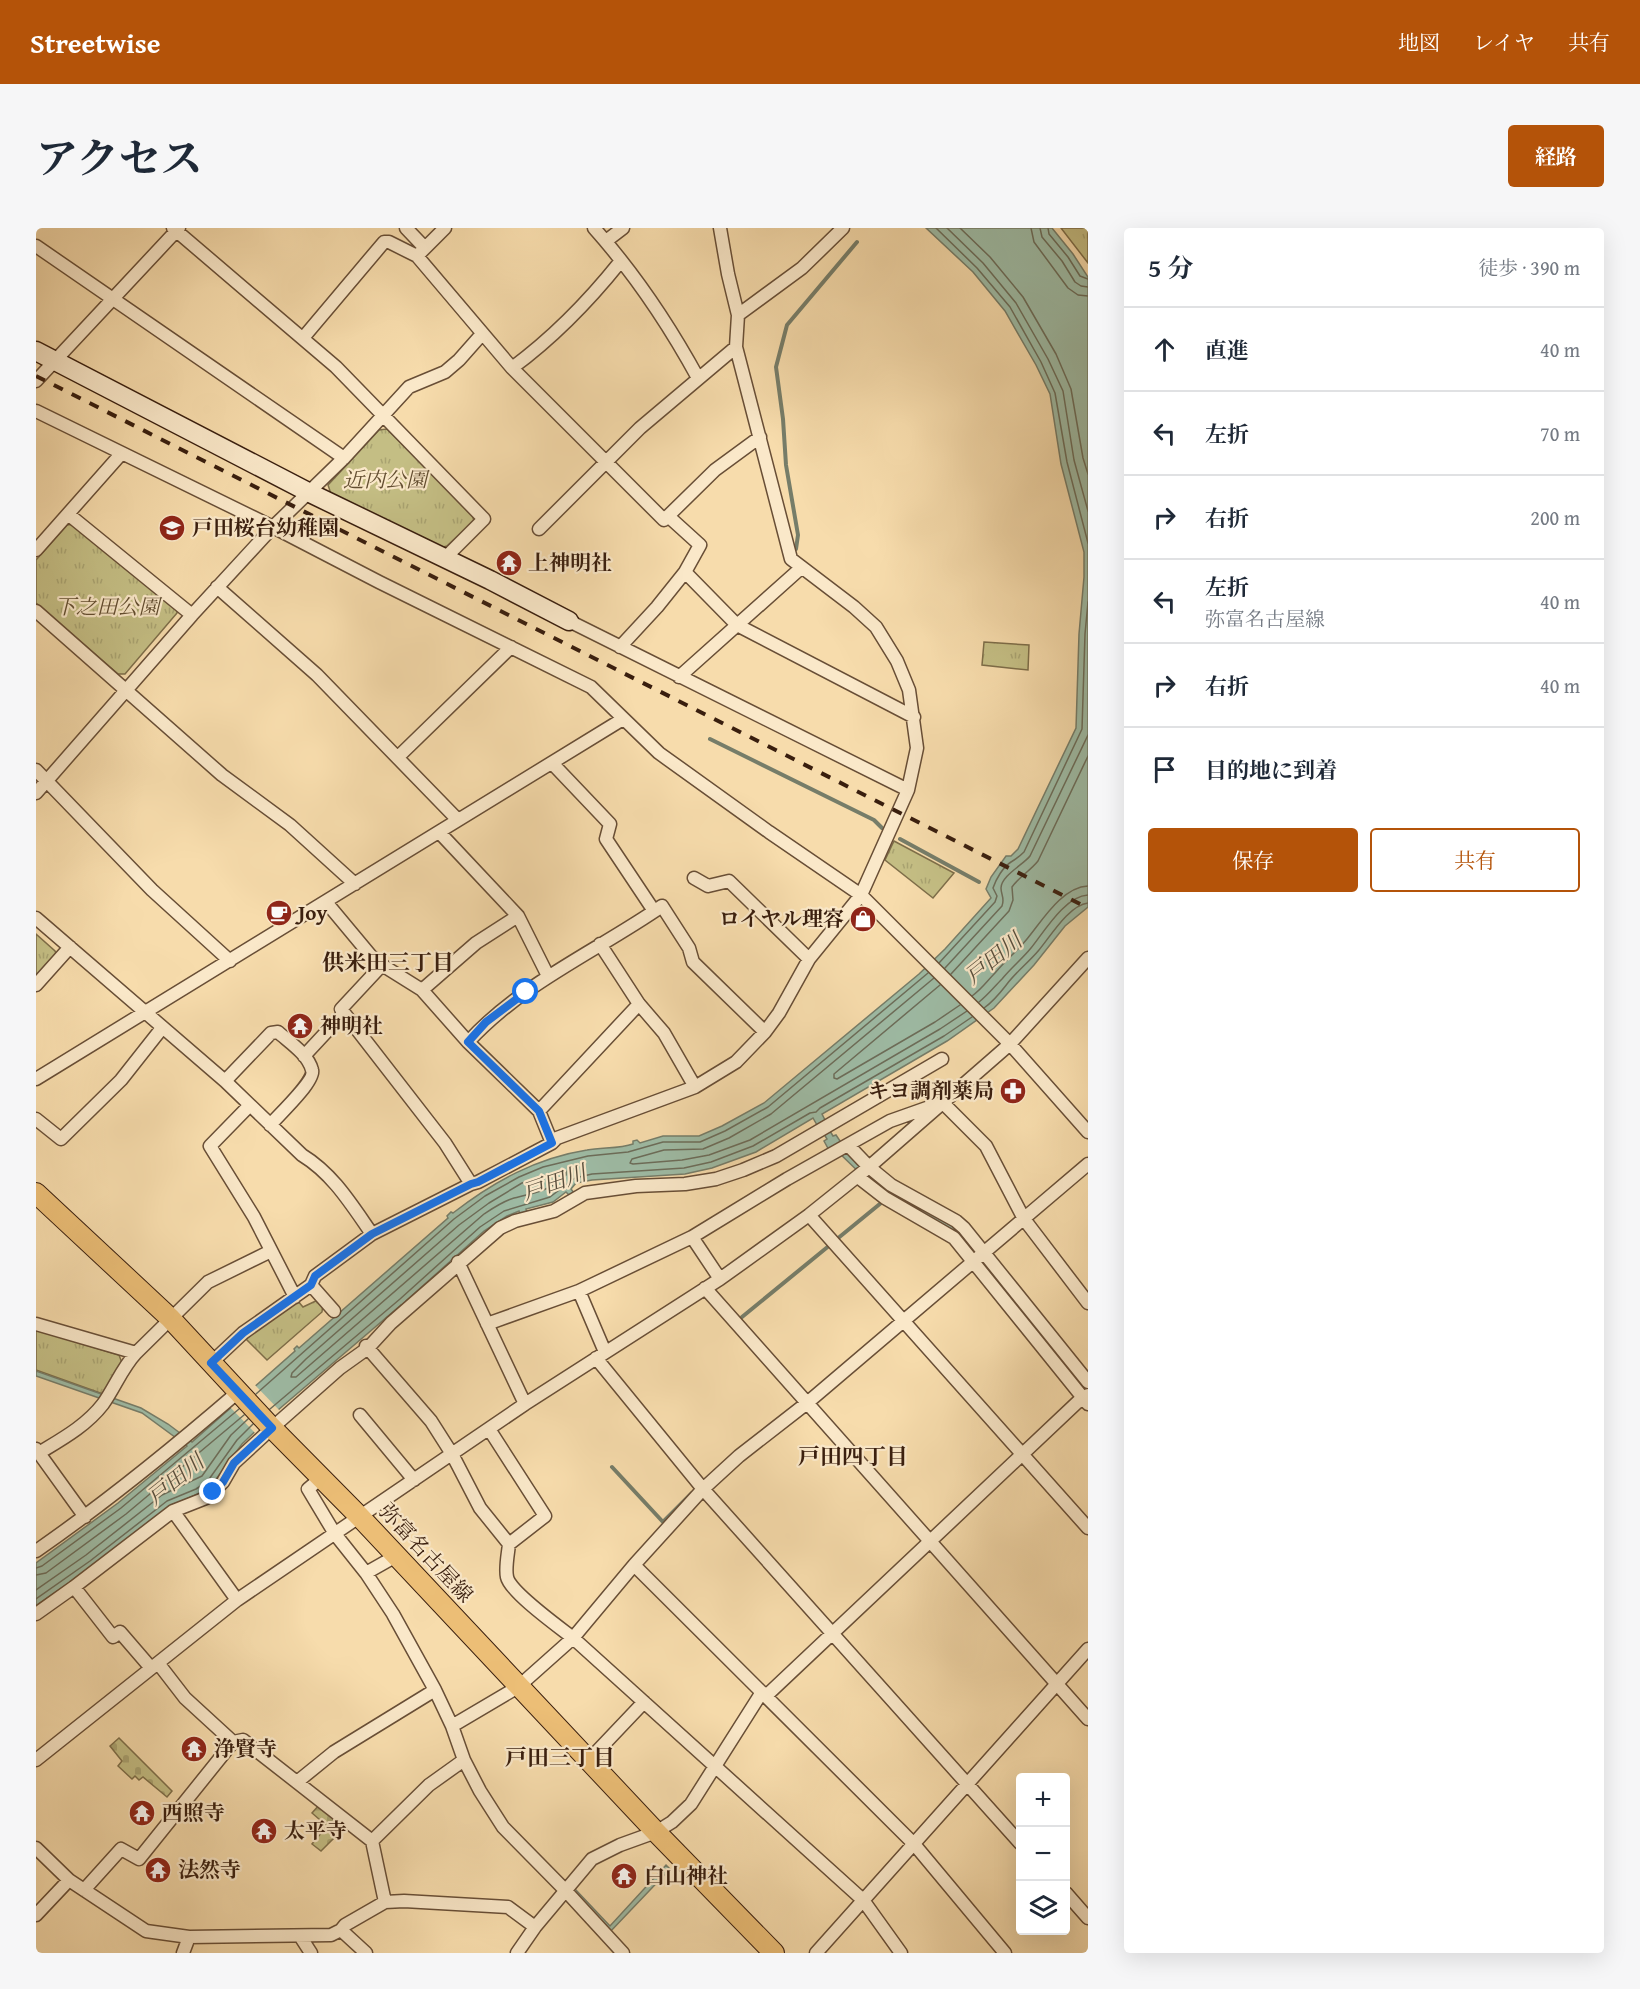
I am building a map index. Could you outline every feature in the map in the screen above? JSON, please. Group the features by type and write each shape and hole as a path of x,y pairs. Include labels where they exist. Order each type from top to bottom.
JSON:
{"main road":[{"name":"弥富名古屋線","path":"36,1193 170,1318 588,1761 774,1953"}],"street":[{"path":"406,228 482,334 512,368 664,520 715,470 760,437"},
{"path":"421,252 445,228"},
{"path":"594,228 606,241 668,327 698,378"},
{"path":"606,241 623,228"},
{"path":"211,1363 243,1333 311,1285 315,1276 372,1234 478,1182 552,1143 557,1138 695,1087 736,1062 765,1032 808,959 861,895 908,790 917,748 909,690 900,668 876,627 854,607 791,560 736,347 738,315 720,228"},
{"path":"738,315 802,268 843,228"},
{"path":"36,381 176,229 336,367 484,519 445,558"},
{"path":"303,338 384,242 421,252"},
{"path":"36,246 344,458"},
{"path":"512,368 541,347 566,324 620,262"},
{"path":"36,793 126,689 273,527 310,493 410,387 445,372 482,334"},
{"path":"539,529 606,460 736,347"},
{"path":"36,351 310,493 445,558 908,790"},
{"path":"36,411 591,687 659,753 861,895 991,1024 1088,1132"},
{"path":"36,550 121,453"},
{"path":"68,514 192,615"},
{"path":"620,647 685,572 700,545 668,516"},
{"path":"679,677 801,568"},
{"path":"685,572 737,625 914,717"},
{"path":"217,587 317,675 458,820"},
{"path":"36,611 222,775 290,825 355,884"},
{"path":"398,757 511,647"},
{"path":"38,1076 145,1013 623,720"},
{"path":"552,763 610,824 606,839 654,911"},
{"path":"36,770 152,890 230,961"},
{"path":"439,832 518,916 548,976"},
{"path":"694,878 708,886 729,881 808,959"},
{"path":"326,902 371,956 422,990 468,1042 539,1111 552,1143"},
{"path":"468,1042 486,1022 548,976 662,906 689,948 693,962 765,1032"},
{"path":"422,990 476,943 518,916"},
{"path":"36,918 225,1081 342,1190 372,1234"},
{"path":"600,944 639,1004 664,1033 695,1087"},
{"path":"36,985 70,947"},
{"path":"36,1760 237,1600 525,1404 720,1279 809,1215 858,1177 1010,1044 1088,959"},
{"path":"382,965 341,1009 445,1143 471,1184"},
{"path":"539,1111 639,1004"},
{"path":"304,1056 344,1013"},
{"path":"36,1119 61,1139 121,1080 162,1028"},
{"path":"225,1081 271,1033 278,1032 304,1056 313,1075 307,1085 270,1125"},
{"path":"36,1614 173,1511 206,1498 223,1482 234,1463 271,1427 367,1347 459,1262 500,1228 515,1221 555,1210 585,1193 636,1186 685,1184 716,1179 743,1170 776,1156 942,1059"},
{"path":"487,1324 579,1292 692,1237 890,1121 943,1103"},
{"path":"943,1103 986,1146 1024,1219 1088,1303"},
{"path":"250,1105 210,1146 254,1217 295,1297"},
{"path":"848,1145 869,1167 891,1185 956,1221 984,1252 1088,1382"},
{"path":"452,1726 518,1687 573,1638 634,1565 703,1489 739,1456 807,1403 1088,1164"},
{"path":"517,1953 535,1927 592,1859 620,1845 656,1832 672,1822 691,1804 764,1694 832,1634 1022,1454 1086,1398 949,1233 885,1198 858,1177"},
{"path":"809,1215 1088,1528"},
{"path":"692,1237 720,1279"},
{"path":"85,1517 38,1451 71,1434 88,1420 106,1398 128,1361 208,1282 271,1251"},
{"path":"459,1262 525,1404"},
{"path":"311,1285 334,1311"},
{"path":"705,1288 1088,1719"},
{"path":"579,1292 601,1355 703,1489 1016,1838"},
{"path":"36,1324 136,1353"},
{"path":"367,1347 430,1421 452,1454 480,1508 509,1544 506,1577 510,1585 573,1638 863,1900 901,1953"},
{"path":"36,1551 85,1517 239,1393"},
{"path":"360,1415 414,1480"},
{"path":"489,1429 545,1516 509,1544"},
{"path":"321,1478 308,1490 335,1534 366,1573 393,1614 435,1690 452,1726 464,1760 480,1791 503,1827 623,1953"},
{"path":"173,1511 237,1600"},
{"path":"366,1573 396,1556"},
{"path":"634,1565 914,1844 1005,1953"},
{"path":"74,1587 113,1637 120,1632 185,1698 233,1742"},
{"path":"816,1953 1088,1649"},
{"path":"297,1782 334,1752 435,1690"},
{"path":"588,1761 644,1702"},
{"path":"84,1890 121,1850 139,1859 233,1742 243,1740 372,1841 385,1902"},
{"path":"372,1841 429,1785 464,1760"},
{"path":"36,1848 69,1880 146,1931 189,1937 331,1935 385,1902 404,1901 508,1907 535,1927"},
{"path":"36,1914 69,1880"},
{"path":"1070,1898 1088,1918"},
{"path":"340,1930 366,1953"},
{"path":"300,1935 311,1953"},
{"path":"183,1953 189,1937"}],"green space":[{"path":"1061,228 1088,228 1088,263"},
{"name":"近内公園","path":"387,429 472,514 474,521 447,546 440,548 331,494 328,485 379,430"},
{"name":"下之田公園","path":"74,524 177,607 177,613 125,674 118,674 36,603 36,560 67,525"},
{"path":"984,642 1029,645 1028,670 982,665"},
{"path":"894,841 954,873 933,898 885,860"},
{"path":"36,934 55,951 57,956 36,979"},
{"path":"320,1299 323,1303 322,1312 267,1360 244,1337 297,1300 303,1307"},
{"path":"36,1330 119,1355 122,1363 103,1394 36,1370"},
{"path":"119,1738 172,1791 167,1797 143,1777 139,1780 135,1776 132,1779 118,1766 122,1761 110,1746"},
{"path":"320,1804 347,1825 321,1851 312,1844 327,1826 312,1813"}],"water":[{"name":"戸田川","path":"926,228 1052,228 1088,277 1088,907 1065,926 1034,965 994,1008 947,1041 822,1114 825,1120 817,1125 813,1118 756,1152 712,1168 685,1174 576,1183 571,1189 574,1193 569,1195 566,1192 553,1202 526,1209 527,1212 520,1214 519,1211 507,1216 484,1231 406,1301 403,1307 401,1305 271,1416 242,1444 211,1486 170,1506 94,1565 36,1606 36,1563 118,1503 187,1446 142,1413 36,1376 36,1371 141,1408 192,1442 295,1351 297,1346 299,1348 448,1218 451,1212 453,1213 484,1191 516,1173 550,1159 587,1150 628,1146 637,1140 640,1143 663,1136 699,1136 764,1103 919,974 991,898 986,889 991,877 1006,856 1011,856 1018,849 1076,728 1084,552 1061,464 1050,394 1036,365 1005,311 973,272"},
{"path":"830,1131 842,1144 957,1227 1088,1388 1088,1397 957,1235 870,1183 835,1149 830,1152 824,1141 827,1139 824,1134"},
{"path":"666,1865 670,1869 610,1932 572,1891 574,1888 610,1926"}],"pier":[{"path":"254,1384 281,1412 256,1434 229,1406"}],"waterway":[{"path":"796,549 798,535 786,465 776,367 787,325 857,242"},
{"path":"710,739 874,820 882,828"},
{"path":"900,839 979,882"},
{"path":"837,1239 881,1203"},
{"path":"742,1317 830,1245"},
{"path":"612,1467 663,1522 692,1493"}],"railway":[{"path":"36,376 1088,908"}],"place":[{"name":"戸田桜台幼稚園","path":"172,528"},
{"name":"上神明社","path":"509,563"},
{"name":"Joy","path":"279,913"},
{"name":"ロイヤル理容","path":"863,919"},
{"name":"神明社","path":"300,1026"},
{"name":"キヨ調剤薬局","path":"1013,1091"},
{"name":"浄賢寺","path":"194,1749"},
{"name":"西照寺","path":"142,1813"},
{"name":"太平寺","path":"264,1831"},
{"name":"法然寺","path":"158,1870"},
{"name":"白山神社","path":"624,1876"}],"district":[{"name":"供米田三丁目","path":"388,962"},
{"name":"戸田四丁目","path":"853,1456"},
{"name":"戸田三丁目","path":"560,1757"}],"route":[{"path":"213,1492 223,1482 234,1463 272,1428 211,1363 243,1333 311,1285 315,1276 372,1234 552,1143 539,1111 468,1042 486,1022 526,992"}]}
